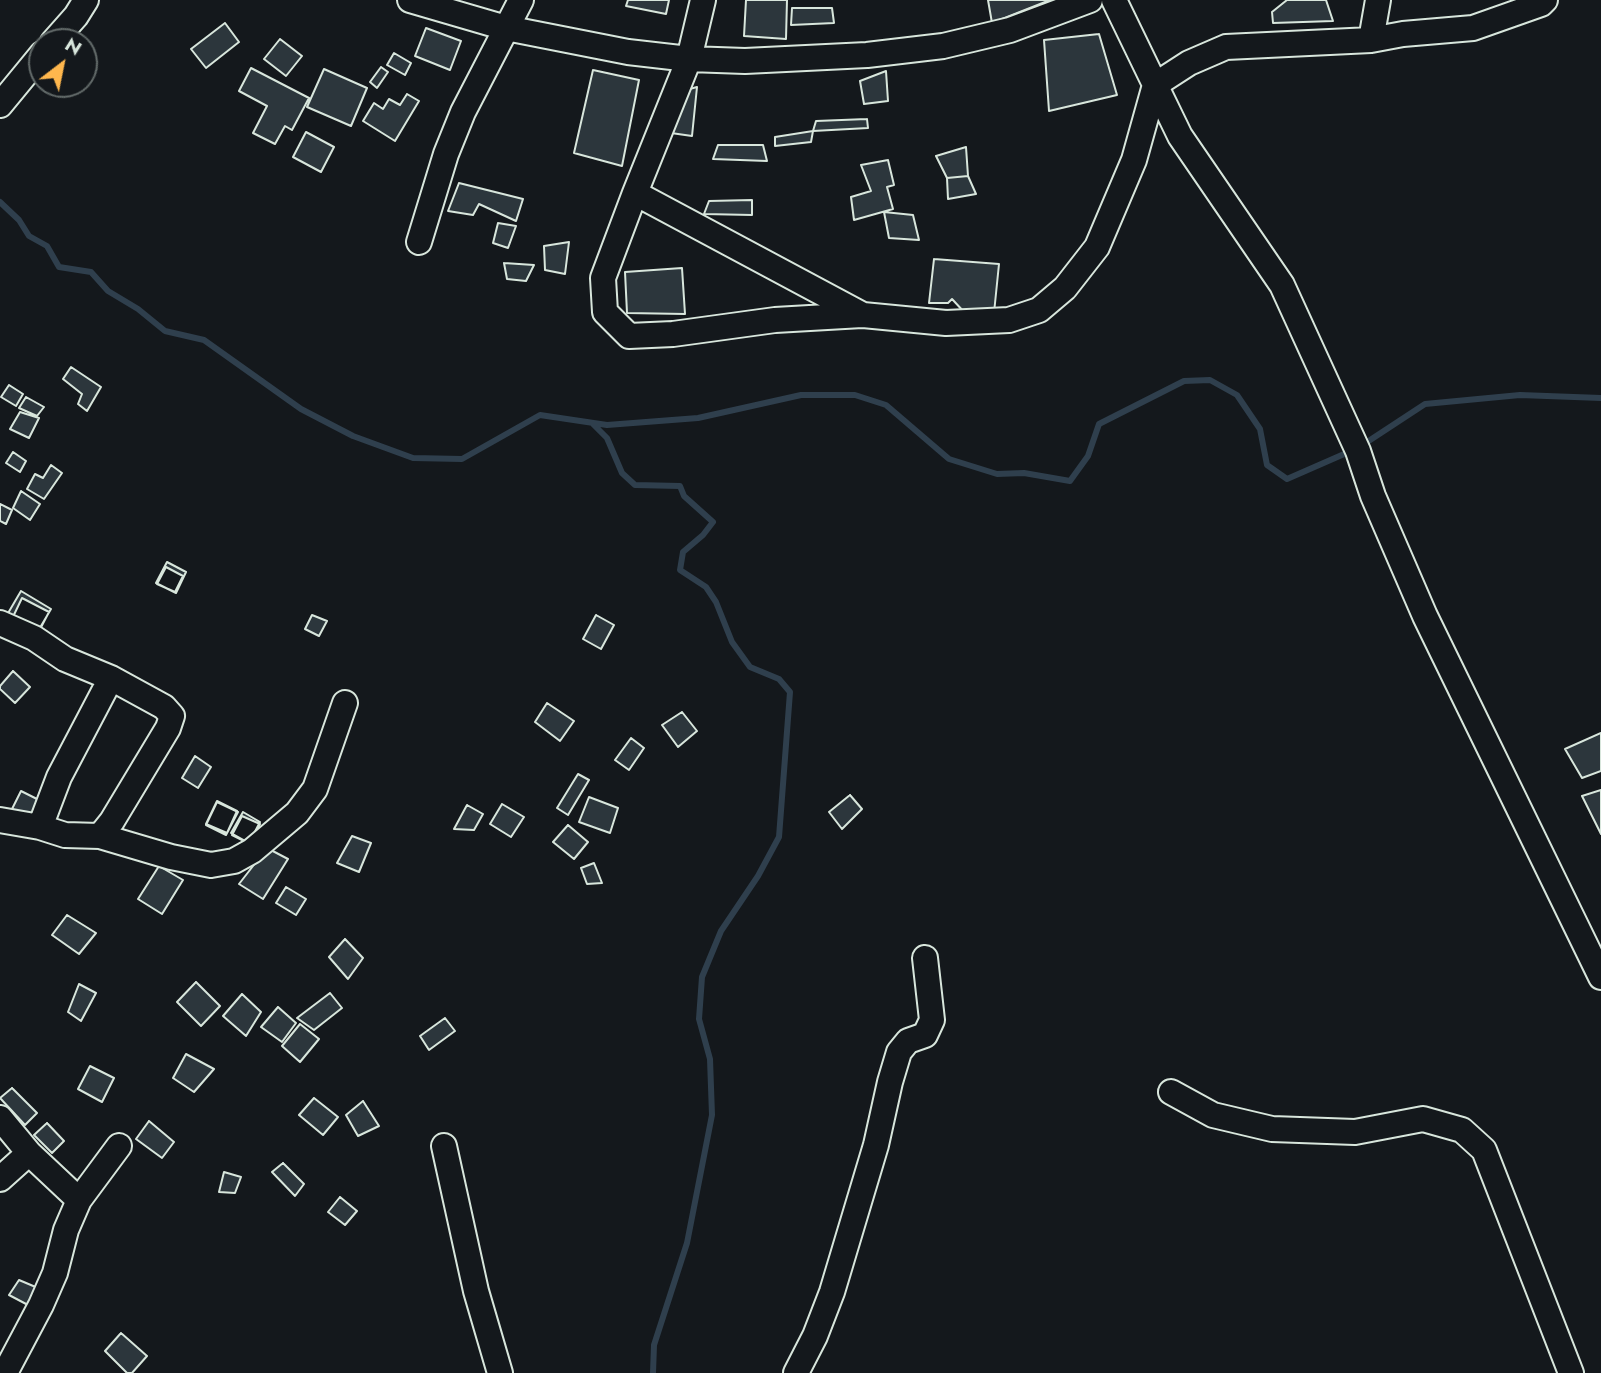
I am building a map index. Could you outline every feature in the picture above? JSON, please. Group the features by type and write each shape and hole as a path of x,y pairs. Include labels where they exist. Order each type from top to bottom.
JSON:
{"street":[{"path":"65,28 86,0"},
{"path":"410,0 506,28 628,52 689,60 745,61 867,55 943,46 1010,30 1090,0"},
{"path":"419,242 446,154 463,112 521,0"},
{"path":"704,0 689,60 603,278 606,312 629,336 673,334 775,320 863,315 946,323 1009,320 1039,310 1065,288 1097,247 1134,160 1155,85 1189,63 1226,47 1371,40 1403,34 1473,28 1541,4 1545,0"},
{"path":"1114,0 1180,136 1282,285 1358,451 1373,496 1425,616 1601,977"},
{"path":"1371,40 1378,0"},
{"path":"0,106 28,71"},
{"path":"635,193 863,315"},
{"path":"0,623 34,638 65,659 111,678 164,707 172,716 112,821 100,836"},
{"path":"40,827 59,777 111,678"},
{"path":"0,820 40,827 65,835 100,836 172,857 211,865 234,861 251,851 297,813 315,789 345,702"},
{"path":"796,1373 815,1336 832,1292 876,1145 899,1052 908,1041 925,1035 932,1020 925,958"},
{"path":"1171,1093 1213,1115 1272,1129 1355,1132 1423,1119 1462,1130 1484,1150 1571,1373"},
{"path":"0,1118 29,1153 79,1200"},
{"path":"5,1373 55,1273 66,1230 79,1200 119,1146"},
{"path":"444,1146 476,1291 500,1373"},
{"path":"0,1179 29,1153"}],"building":[{"path":"628,0 669,0 666,14 626,6"},
{"path":"746,0 787,0 786,39 744,36"},
{"path":"988,0 1050,0 992,23"},
{"path":"1287,0 1326,0 1333,21 1273,23 1272,12"},
{"path":"792,8 832,8 834,23 791,25"},
{"path":"225,23 239,42 206,68 191,49"},
{"path":"426,28 461,41 450,70 415,56"},
{"path":"1099,34 1117,95 1049,111 1044,40"},
{"path":"280,39 302,56 286,76 264,59"},
{"path":"394,53 411,63 405,75 387,65"},
{"path":"381,67 388,72 377,88 370,82"},
{"path":"251,68 309,98 292,130 285,126 275,144 253,133 267,106 239,91"},
{"path":"324,69 367,88 351,126 307,107"},
{"path":"593,70 639,80 622,166 574,153"},
{"path":"886,71 888,101 864,104 860,81"},
{"path":"697,87 692,136 671,133 686,90"},
{"path":"407,94 419,101 395,141 363,121 374,103 383,109 389,99 400,105"},
{"path":"867,119 868,128 813,131 816,121"},
{"path":"813,131 811,142 775,146 775,137"},
{"path":"306,132 334,147 321,172 293,157"},
{"path":"718,145 763,145 767,161 713,159"},
{"path":"966,147 968,176 947,178 936,156"},
{"path":"888,160 894,185 887,187 893,209 854,220 851,197 871,191 861,165"},
{"path":"968,176 976,194 948,199 947,178"},
{"path":"459,183 523,199 516,221 479,204 473,215 448,211"},
{"path":"752,200 752,215 704,214 709,201"},
{"path":"884,212 913,215 919,240 889,238"},
{"path":"498,223 516,226 508,248 493,243"},
{"path":"569,242 565,274 545,270 544,246"},
{"path":"934,259 999,264 994,313 965,313 952,299 948,303 929,303"},
{"path":"504,263 534,265 526,281 507,279"},
{"path":"682,268 685,314 627,313 625,272"},
{"path":"71,367 101,387 87,411 78,404 82,394 63,379"},
{"path":"9,385 23,394 16,406 1,397"},
{"path":"26,397 44,407 37,416 19,408"},
{"path":"20,412 39,418 29,438 10,429"},
{"path":"13,452 26,461 20,472 6,463"},
{"path":"51,465 62,473 44,499 27,489 35,474 43,478"},
{"path":"21,491 40,504 30,520 13,508"},
{"path":"0,504 12,510 6,524 0,521"},
{"path":"167,562 186,572 176,593 156,583"},
{"path":"166,567 183,576 175,592 157,584"},
{"path":"21,591 51,609 34,638 4,620"},
{"path":"22,598 49,612 37,635 11,621"},
{"path":"312,615 327,621 319,636 305,629"},
{"path":"596,615 614,625 601,649 583,639"},
{"path":"13,671 30,687 15,703 0,689"},
{"path":"547,703 574,721 560,741 535,722"},
{"path":"682,712 697,731 678,747 662,725"},
{"path":"1601,733 1601,771 1582,778 1565,749"},
{"path":"631,738 644,748 629,770 615,760"},
{"path":"195,756 211,767 198,788 182,778"},
{"path":"578,774 589,780 568,815 557,808"},
{"path":"1601,790 1601,834 1582,796"},
{"path":"21,791 45,803 37,821 12,809"},
{"path":"850,795 862,809 842,829 829,812"},
{"path":"589,797 618,808 610,833 579,822"},
{"path":"217,801 237,811 227,833 206,824"},
{"path":"217,802 238,812 226,835 206,825"},
{"path":"502,804 524,817 511,837 490,824"},
{"path":"467,805 483,814 474,830 454,829"},
{"path":"243,812 260,822 249,843 231,833"},
{"path":"242,816 260,824 250,844 232,835"},
{"path":"568,825 588,842 574,859 553,842"},
{"path":"352,836 371,843 359,872 337,863"},
{"path":"267,848 288,859 263,899 239,884"},
{"path":"594,863 602,883 587,884 581,868"},
{"path":"159,866 183,880 162,914 138,899"},
{"path":"286,887 306,899 296,915 276,903"},
{"path":"67,915 96,933 79,954 52,935"},
{"path":"345,939 363,958 348,979 329,957"},
{"path":"196,982 220,1006 201,1026 177,1002"},
{"path":"79,984 96,993 81,1021 68,1012"},
{"path":"330,993 342,1008 314,1030 297,1018"},
{"path":"242,994 261,1012 246,1036 223,1016"},
{"path":"278,1007 296,1023 282,1042 261,1027"},
{"path":"445,1018 455,1031 429,1050 420,1036"},
{"path":"300,1024 319,1039 300,1062 282,1046"},
{"path":"186,1054 214,1069 194,1092 173,1078"},
{"path":"90,1066 114,1078 102,1102 78,1089"},
{"path":"12,1088 37,1113 25,1125 0,1098"},
{"path":"314,1098 338,1117 323,1135 299,1115"},
{"path":"363,1101 379,1126 358,1136 346,1115"},
{"path":"149,1121 174,1142 162,1158 136,1139"},
{"path":"47,1123 64,1141 52,1153 34,1135"},
{"path":"283,1163 304,1184 295,1196 272,1172"},
{"path":"224,1172 241,1177 235,1193 219,1192"},
{"path":"340,1197 357,1211 345,1225 328,1212"},
{"path":"19,1280 38,1288 28,1305 9,1295"},
{"path":"121,1333 147,1356 132,1373 127,1373 105,1351"}],"waterway":[{"path":"0,202 19,220 29,236 47,246 59,267 91,272 108,291 138,309 165,331 204,340 301,409 353,436 413,458 462,459 540,415 607,425 698,418 801,395 855,395 886,405 949,459 997,474 1024,473 1070,481 1088,456 1099,424 1184,381 1210,380 1237,395 1260,429 1267,465 1287,479 1351,451"},
{"path":"1361,446 1425,404 1520,395 1601,398"},
{"path":"592,423 607,438 622,473 635,485 680,486 684,496 713,522 703,535 683,552 680,570 706,587 716,602 732,642 750,667 779,679 790,692 779,837 758,876 721,931 702,977 699,1019 710,1059 712,1115 687,1243 654,1345 653,1373"}]}
